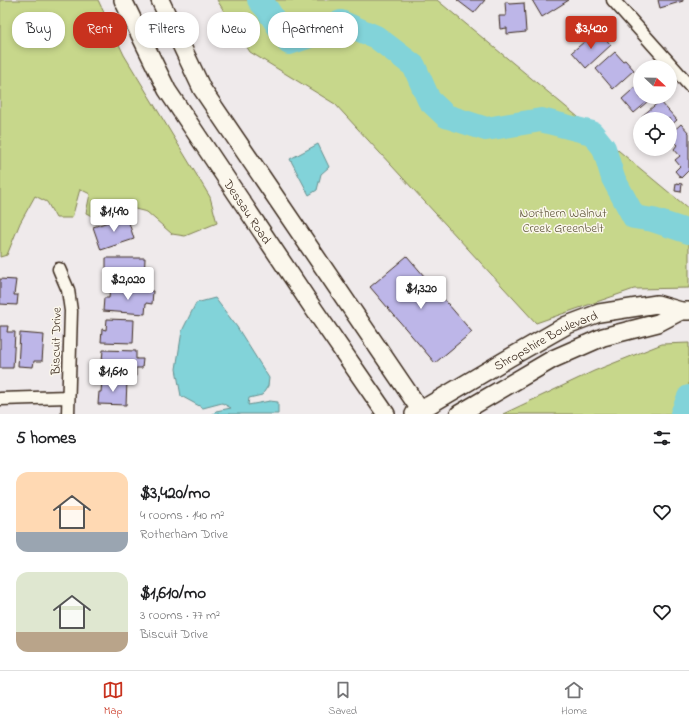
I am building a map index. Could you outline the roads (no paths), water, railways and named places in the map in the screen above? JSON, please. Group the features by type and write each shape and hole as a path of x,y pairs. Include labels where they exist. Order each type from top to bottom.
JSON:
{"main road":[{"path":"160,0 202,89 419,413"},
{"name":"Dessau Road","path":"124,3 166,90 386,414"},
{"name":"Shropshire Boulevard","path":"419,413 509,358 567,325 599,313 657,304 685,311"},
{"name":"Shropshire Boulevard","path":"459,414 553,360 604,337 658,323 685,311"}],"street":[{"path":"613,0 689,85"},
{"name":"Biscuit Drive","path":"59,269 68,290 71,311 68,414"},
{"path":"0,399 68,397"}],"water":[{"path":"318,144 329,167 321,174 317,190 309,195 290,159"},
{"path":"215,298 237,327 269,378 268,386 262,395 249,398 248,405 270,401 278,402 278,414 213,414 216,411 231,408 222,403 203,408 181,396 176,369 182,331 196,303"}],"waterway":[{"path":"259,0 267,9 289,43 341,22 376,37 414,66 429,100 446,116 486,129 541,120 592,133 604,148 613,178 634,217 653,220 689,232"},
{"path":"682,414 689,397"}],"park label":[{"name":"Northern Walnut Creek Greenbelt","path":"563,220"}]}
